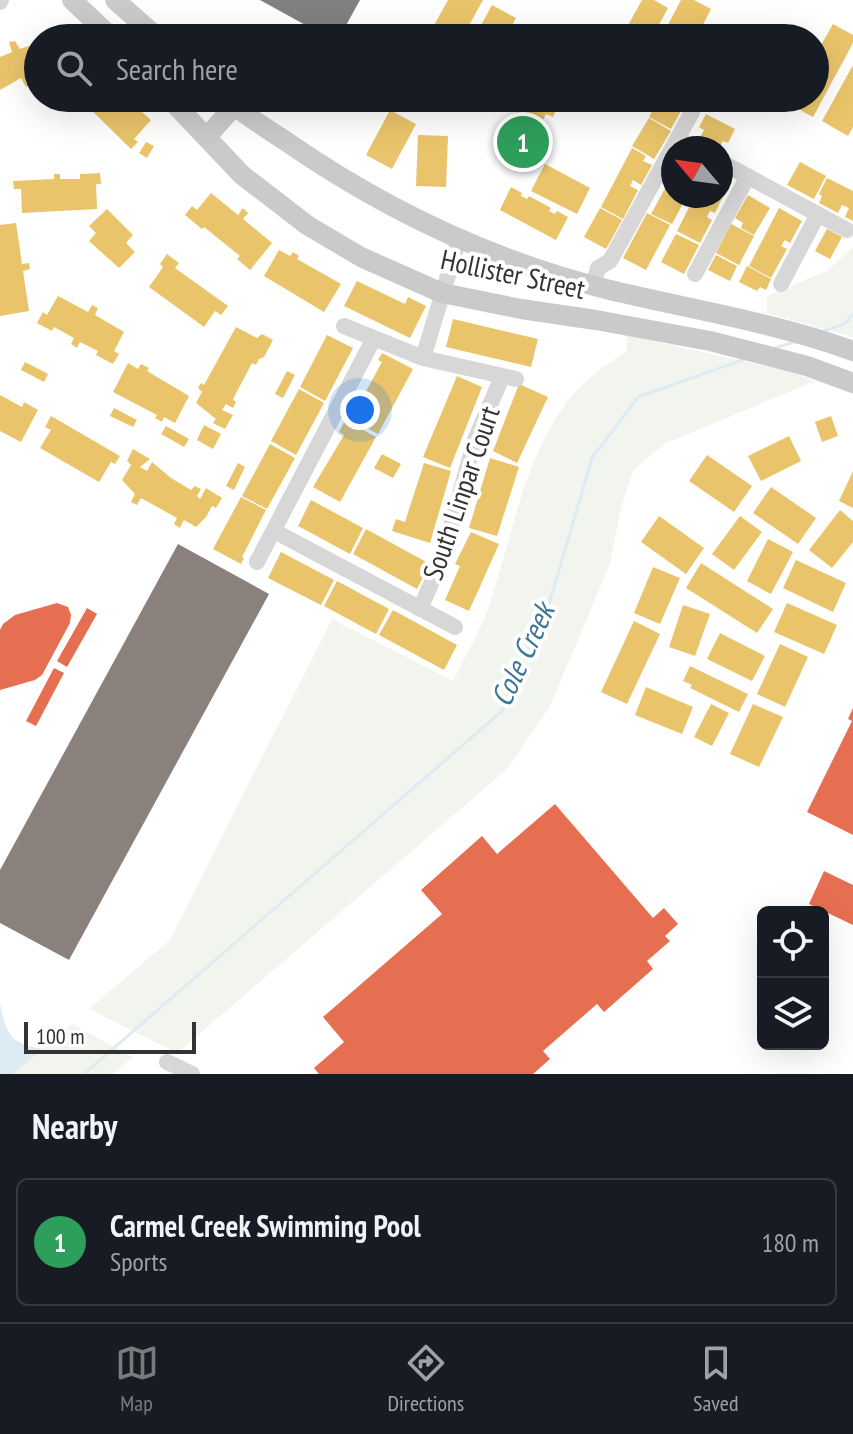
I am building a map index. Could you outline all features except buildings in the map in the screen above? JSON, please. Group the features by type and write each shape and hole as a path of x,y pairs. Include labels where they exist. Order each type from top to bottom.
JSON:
{"main road":[{"path":"72,0 97,24"},
{"path":"115,0 142,24"},
{"name":"Hollister Street","path":"183,112 242,175 307,225 361,257 442,293 710,341 807,366 853,383"},
{"path":"207,137 223,112"},
{"name":"Hollister Street","path":"243,112 322,167 384,204 459,239 601,288 752,322 851,350"}],"street":[{"path":"680,136 692,112"},
{"path":"733,168 847,230"},
{"path":"601,288 610,261 661,170"},
{"path":"695,274 748,176"},
{"path":"781,284 818,214"},
{"path":"344,326 423,358 459,239"},
{"path":"257,562 373,340"},
{"name":"South Linpar Court","path":"420,609 442,559 475,440 509,378 423,358"},
{"path":"274,531 455,627"},
{"path":"167,1062 192,1074"}],"shaded area":[{"path":"518,130 533,135 528,144 532,154 526,158 512,153 518,140"},
{"path":"853,247 853,337 767,313 767,296 827,271"},
{"path":"627,335 795,373 815,381 664,444 633,470 621,508 610,564 549,708 507,769 177,1053 89,1009 170,940 332,619 453,681 488,609 528,476 551,426 579,388 627,351"},
{"path":"0,1004 11,1036 23,1044 43,1049 72,1024 133,1057 113,1074 0,1074"},
{"path":"0,1004 11,1036 23,1044 43,1049 13,1074 0,1074"}],"waterway":[{"name":"Cole Creek","path":"824,331 844,324 853,315"},
{"name":"Cole Creek","path":"775,348 794,342"},
{"name":"Cole Creek","path":"84,1074 502,711 550,601 592,458 638,397 745,359"}],"place":[{"name":"Carmel Creek Swimming Pool","path":"523,142"}]}
